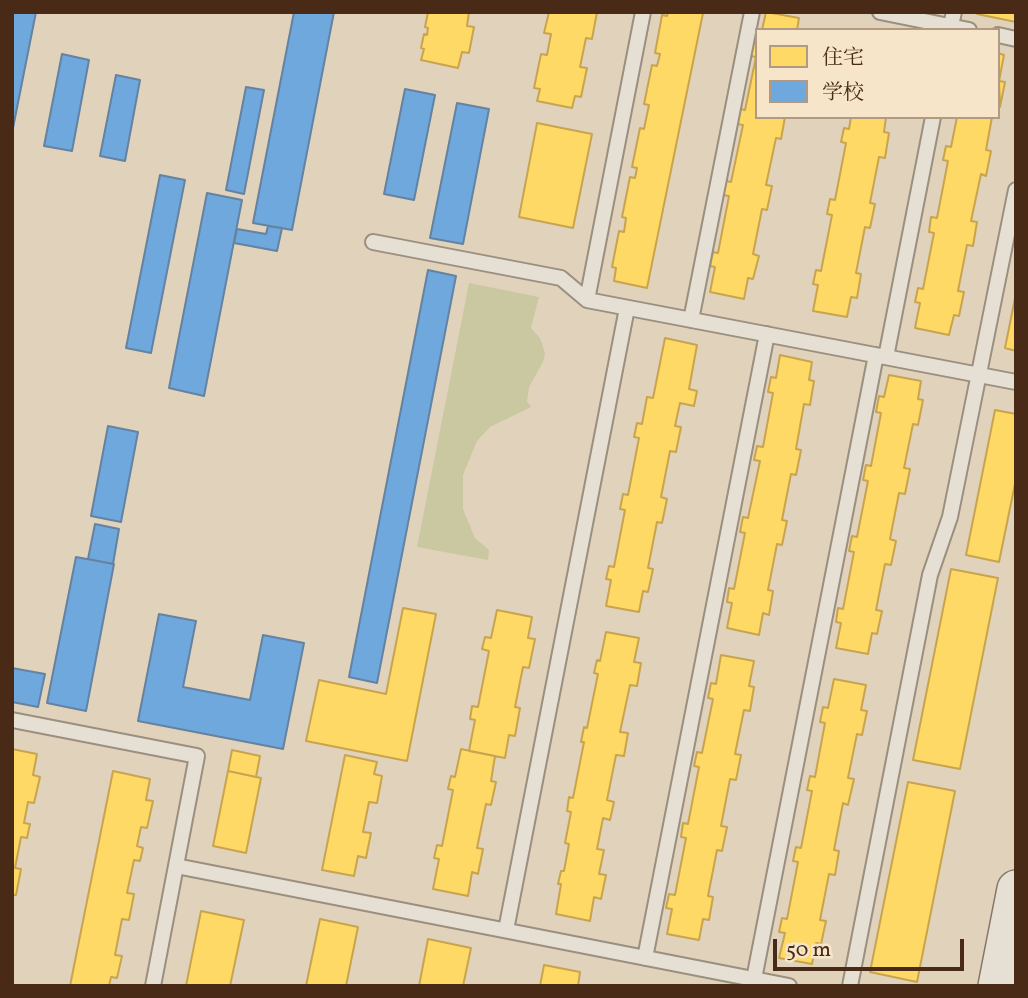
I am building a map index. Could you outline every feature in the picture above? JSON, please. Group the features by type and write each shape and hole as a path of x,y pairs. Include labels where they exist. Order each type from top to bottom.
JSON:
{"street":[{"path":"997,986 1016,889"}],"lane":[{"path":"587,300 643,12"},
{"path":"691,320 752,12"},
{"path":"880,12 951,23"},
{"path":"754,979 881,356 933,119"},
{"path":"850,986 930,575 950,517 1016,190"},
{"path":"373,242 561,278 587,300 1016,382"},
{"path":"506,930 628,308"},
{"path":"645,958 767,334"},
{"path":"12,719 197,755 152,986"},
{"path":"176,866 789,986"}],"green space":[{"path":"469,283 539,297 531,328 540,338 545,353 529,387 527,401 531,407 490,427 477,441 463,475 463,509 475,538 489,550 488,560 417,547"}],"building: 住宅":[{"path":"428,12 469,12 467,26 474,27 469,53 462,52 458,68 421,60 424,34 427,35 428,28 425,27"},
{"path":"549,12 597,12 592,39 586,38 580,67 587,68 581,97 575,96 572,108 537,101 540,89 534,88 541,54 547,55 551,34 544,33"},
{"path":"668,12 703,13 647,288 614,281 616,268 612,267 619,231 624,232 626,218 622,217 630,177 635,178 637,168 632,167 640,128 644,129 649,105 644,104 652,65 657,66 660,54 655,53 662,15 667,16"},
{"path":"766,12 799,18 797,28 762,28"},
{"path":"1016,12 1016,22 977,14"},
{"path":"754,40 755,57 751,56"},
{"path":"1000,54 1004,55 1000,76"},
{"path":"755,62 755,119 785,119 781,139 776,138 766,185 772,186 767,210 762,209 753,254 759,256 753,279 748,278 744,299 710,292 715,267 710,266 713,252 718,253 729,196 723,195 726,181 731,182 743,125 737,124 740,109 745,110"},
{"path":"1000,81 1005,82 1000,107"},
{"path":"851,119 886,119 884,132 889,133 885,158 879,157 870,203 875,204 870,228 865,227 856,273 861,274 857,298 851,297 847,317 813,311 818,285 813,284 816,270 821,271 832,215 827,214 830,199 835,200 846,143 841,142 844,128 849,129"},
{"path":"957,119 992,119 986,150 991,151 986,176 981,174 971,221 977,222 973,246 967,245 958,291 964,292 959,316 954,315 949,335 915,328 920,303 915,302 918,288 923,289 934,233 929,232 931,217 937,218 948,161 943,160 946,146 951,147"},
{"path":"537,123 592,134 573,228 519,217"},
{"path":"1016,293 1016,351 1005,348"},
{"path":"665,338 697,345 689,389 697,391 694,406 680,403 675,426 681,427 676,452 670,451 661,497 667,499 662,523 657,522 648,568 653,569 648,592 643,591 639,612 606,606 611,580 606,579 609,566 614,567 625,510 620,509 623,494 628,495 639,438 634,437 637,423 642,424 647,397 653,398"},
{"path":"780,355 812,362 809,380 814,381 810,405 804,404 796,449 801,450 796,475 791,474 782,520 787,521 782,545 777,544 768,590 773,591 769,615 763,613 759,635 727,628 732,603 727,602 729,588 734,589 745,533 740,532 743,517 748,518 760,461 754,460 757,446 763,447 773,393 768,392 771,377 776,378"},
{"path":"889,375 921,381 918,399 923,400 918,425 913,424 904,468 910,469 905,494 899,493 890,539 896,541 891,565 885,564 876,610 882,611 877,634 872,633 868,654 836,648 841,623 836,622 838,608 843,609 854,552 849,551 852,536 857,537 868,481 863,480 866,465 871,466 881,413 876,412 879,396 884,397"},
{"path":"995,410 1016,414 1016,479 999,562 966,555"},
{"path":"951,569 998,578 960,769 913,760"},
{"path":"403,608 436,614 407,761 306,741 319,680 386,694"},
{"path":"497,610 532,617 528,638 535,639 529,668 523,667 515,707 520,708 515,736 509,735 505,758 469,751 475,720 470,719 472,706 478,707 489,651 482,649 485,637 491,638"},
{"path":"606,632 639,638 634,662 641,663 637,686 630,685 620,732 628,733 624,756 616,755 607,800 614,802 610,820 603,818 597,849 604,850 599,874 606,875 601,899 594,897 590,921 556,914 561,884 558,884 561,871 564,871 569,844 565,843 571,812 567,811 569,797 573,798 584,742 581,742 584,727 587,728 598,674 594,673 597,660 600,661"},
{"path":"721,655 754,661 749,686 754,687 750,711 744,710 735,754 741,755 736,780 730,779 721,826 727,827 722,851 717,850 708,896 713,897 709,920 703,919 699,940 667,934 672,909 666,908 669,894 675,895 686,838 681,837 683,823 688,824 699,767 694,766 697,752 702,753 713,699 708,698 711,683 716,684"},
{"path":"834,679 866,685 861,710 867,711 862,735 857,734 848,778 854,779 848,805 843,803 834,850 839,851 835,875 829,874 820,920 826,921 821,944 816,943 812,964 779,958 785,933 779,932 782,918 787,919 798,862 793,861 796,847 801,848 812,791 807,790 810,776 815,777 825,723 820,722 823,707 828,708"},
{"path":"12,749 37,754 33,775 40,777 34,803 28,802 24,823 30,824 27,838 21,837 15,868 21,869 16,895 12,895"},
{"path":"461,749 495,756 491,781 496,782 491,805 486,804 477,848 483,849 478,874 472,872 468,896 433,889 439,859 434,858 437,845 442,846 453,790 448,789 451,776 455,777"},
{"path":"232,750 260,756 256,777 228,771"},
{"path":"345,755 377,762 374,774 382,776 377,803 369,802 363,832 371,833 366,858 358,856 354,876 322,870"},
{"path":"113,771 150,779 146,800 153,801 147,828 141,827 137,846 143,848 140,861 134,860 127,893 134,894 129,920 122,919 115,955 122,956 117,978 111,977 109,986 70,986"},
{"path":"228,771 261,778 246,853 213,846"},
{"path":"908,782 955,791 917,982 870,972"},
{"path":"201,911 244,920 230,986 186,986"},
{"path":"320,919 358,927 346,986 306,986"},
{"path":"428,939 471,948 463,986 419,986"},
{"path":"544,965 580,972 578,986 540,986"}],"building: 学校":[{"path":"12,12 36,12 12,133"},
{"path":"294,12 334,12 292,230 253,223"},
{"path":"62,54 89,60 72,151 44,146"},
{"path":"116,75 140,80 125,161 100,156"},
{"path":"246,87 264,90 244,194 226,190"},
{"path":"405,89 435,95 414,200 384,194"},
{"path":"457,103 489,109 463,244 430,238"},
{"path":"160,175 185,180 151,353 126,348"},
{"path":"207,193 242,200 204,396 169,388"},
{"path":"268,226 282,228 277,251 234,243 237,229 266,234"},
{"path":"428,270 456,276 377,683 349,677"},
{"path":"108,426 138,432 121,522 91,516"},
{"path":"95,524 119,529 113,564 88,559"},
{"path":"76,557 114,564 86,711 47,703"},
{"path":"159,614 196,621 183,687 250,700 263,635 304,643 283,749 138,721"},
{"path":"12,668 45,674 38,707 12,702"}]}
